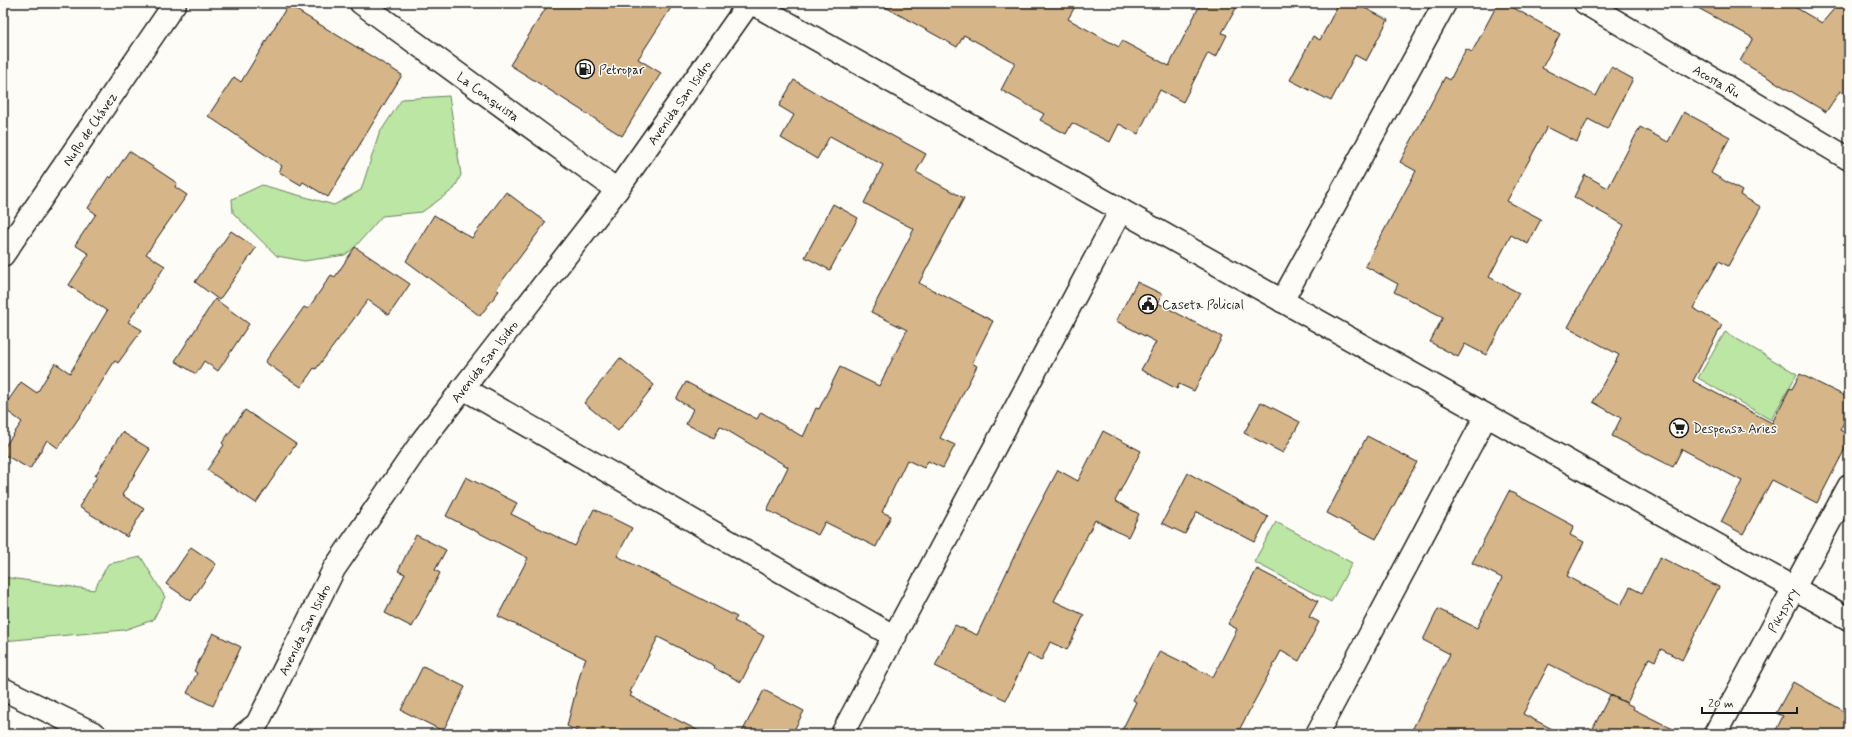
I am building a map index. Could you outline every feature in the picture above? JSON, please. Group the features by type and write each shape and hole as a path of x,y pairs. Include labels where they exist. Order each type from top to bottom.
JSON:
{"street":[{"name":"Nuflo de Chávez","path":"3,255 174,3"},
{"name":"La Conquista","path":"361,3 617,190"},
{"name":"Avenida San Isidro","path":"244,734 257,724 334,569 422,441 617,190 751,3"},
{"path":"751,3 1849,619"},
{"path":"1282,301 1445,3"},
{"name":"Acosta Ñu","path":"1585,3 1849,159"},
{"path":"842,734 1121,210"},
{"path":"464,388 895,637"},
{"path":"1316,734 1486,416"},
{"name":"Pikysyry","path":"1715,734 1849,486"},
{"path":"3,690 95,734"}],"green space":[{"path":"449,96 461,175 454,189 422,212 382,216 355,247 345,255 304,261 277,256 233,213 232,199 262,185 334,205 361,190 379,134 402,99"},
{"path":"1725,332 1797,374 1771,420 1698,378"},
{"path":"1276,522 1352,563 1331,602 1254,562"},
{"path":"141,557 165,597 153,620 124,630 3,641 3,577 94,590 108,564"}],"building":[{"name":"Petropar","path":"549,3 674,3 638,59 661,73 622,136 510,65"},
{"path":"878,3 1077,3 1068,19 1119,47 1122,41 1169,66 1201,3 1239,3 1222,33 1227,35 1216,57 1208,53 1183,102 1160,90 1138,134 1119,124 1110,142 1072,123 1066,134 1040,120 1044,114 1001,90 1015,63 964,35 957,47"},
{"path":"1339,3 1355,3 1388,20 1366,61 1355,55 1331,101 1290,80 1313,36 1320,40"},
{"path":"1498,3 1505,3 1560,34 1542,68 1596,96 1611,67 1633,79 1607,129 1588,119 1577,142 1547,127 1507,201 1541,219 1528,244 1511,235 1489,277 1519,293 1486,355 1465,344 1458,357 1430,342 1443,317 1394,292 1398,284 1365,266 1416,171 1400,162 1445,77 1450,80 1466,49 1472,52"},
{"path":"1689,3 1788,3 1822,23 1839,3 1849,3 1849,97 1840,91 1826,112 1740,61 1753,38"},
{"path":"288,5 402,75 328,197 303,182 301,185 279,172 282,166 208,116 234,77 241,82"},
{"path":"794,80 843,109 926,154 916,172 964,198 919,283 993,321 972,363 977,366 940,438 955,445 943,468 928,461 924,468 907,460 882,512 891,516 876,547 825,522 818,535 767,510 788,467 720,426 714,438 686,424 693,409 676,399 686,382 757,419 761,412 803,437 816,408 819,409 840,367 879,386 907,330 871,312 914,229 864,203 883,165 830,136 817,159 781,138 794,115 779,106"},
{"path":"1684,112 1730,137 1711,173 1742,191 1740,195 1761,207 1728,266 1719,261 1693,308 1722,325 1693,381 1772,423 1790,388 1792,389 1800,374 1849,398 1849,413 1840,430 1849,435 1849,441 1817,503 1772,480 1743,534 1721,522 1742,481 1682,449 1673,467 1612,436 1621,418 1593,402 1619,355 1568,327 1624,225 1574,197 1585,175 1608,188 1640,127 1668,142"},
{"path":"129,151 177,183 175,187 187,195 146,254 165,266 128,322 142,330 118,363 115,361 114,362 85,409 58,448 47,440 30,469 3,454 3,449 22,422 3,408 21,382 37,393 55,363 70,373 107,311 69,285 89,254 75,245 96,214 88,208 109,176 111,178"},
{"path":"506,192 546,222 496,289 499,291 480,316 406,261 434,215 472,238"},
{"path":"833,204 858,218 830,270 805,257"},
{"path":"231,231 256,248 219,300 195,282"},
{"path":"355,247 410,284 389,315 368,300 316,369 314,368 301,387 265,362 304,307 308,309 331,275 335,277"},
{"path":"1137,282 1162,294 1158,303 1222,337 1194,391 1179,384 1177,389 1141,370 1156,342 1116,321"},
{"path":"215,299 249,324 218,371 204,361 196,374 175,361"},
{"path":"620,358 654,385 618,431 584,403"},
{"path":"1261,402 1300,422 1283,453 1244,433"},
{"path":"245,410 296,444 256,503 207,470 224,445 222,443"},
{"path":"1103,431 1141,451 1115,501 1139,514 1128,537 1095,520 1054,601 1084,615 1067,650 1050,642 1041,661 1028,654 1006,700 935,666 955,625 977,635 1028,527 1058,470 1078,481"},
{"path":"122,432 150,449 122,495 144,509 127,537 79,507 97,477 95,476"},
{"path":"1367,436 1417,462 1376,539 1327,513"},
{"path":"1188,473 1268,517 1255,542 1197,512 1185,534 1162,523"},
{"path":"466,477 517,503 511,514 575,546 594,509 632,528 617,556 737,617 734,621 764,636 741,682 714,668 715,666 658,637 630,692 632,693 630,696 705,734 582,734 567,726 582,667 586,659 498,616 528,558 446,516"},
{"path":"1509,491 1574,526 1570,535 1584,542 1567,576 1621,605 1630,587 1642,593 1660,557 1719,587 1682,660 1661,649 1655,661 1649,658 1627,703 1549,664 1523,714 1562,734 1410,734 1450,654 1423,640 1438,609 1477,628 1502,578 1472,563"},
{"path":"416,535 446,550 435,570 440,573 412,627 385,613 405,574 398,571"},
{"path":"191,547 216,564 191,601 166,584"},
{"path":"1257,569 1318,601 1309,617 1319,622 1299,661 1281,651 1237,734 1120,734 1136,702 1133,700 1160,651 1213,677 1237,629 1228,624"},
{"path":"213,633 241,647 213,706 187,693 197,673 194,671"},
{"path":"423,666 465,687 443,731 401,710"},
{"path":"1793,682 1849,714 1849,734 1774,734 1783,716 1776,713"},
{"path":"764,690 804,711 792,734 741,734"},
{"path":"1610,695 1634,707 1633,709 1683,734 1590,734"}],"place":[{"name":"Petropar","path":"585,69"},
{"name":"Caseta Policial","path":"1148,304"},
{"name":"Despensa Aries","path":"1679,428"}]}
